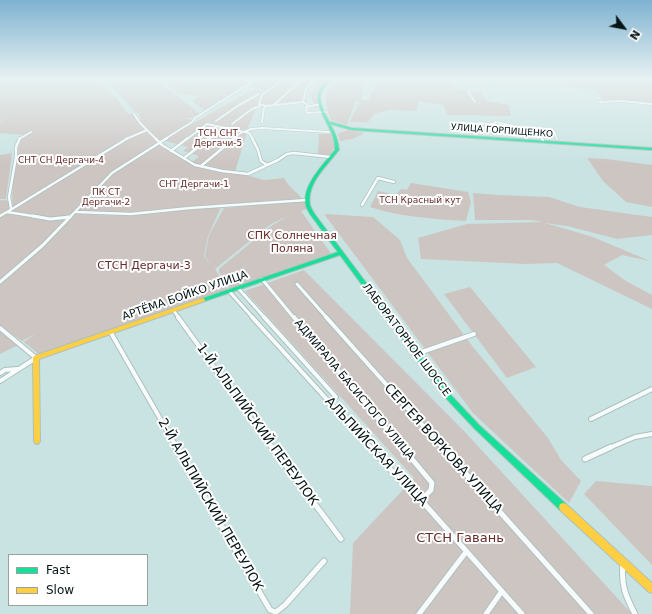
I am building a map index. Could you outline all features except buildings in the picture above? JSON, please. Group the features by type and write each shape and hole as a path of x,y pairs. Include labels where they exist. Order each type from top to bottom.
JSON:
{"main road":[{"path":"322,107 338,132 336,136"},
{"path":"307,200 316,177 337,150 336,128"},
{"name":"УЛИЦА ГОРПИЩЕНКО","path":"336,128 652,149"},
{"name":"ЛАБОРАТОРНОЕ ШОССЕ","path":"307,200 319,224 446,394 477,427 652,589"},
{"name":"АРТЁМА БОЙКО УЛИЦА","path":"36,358 340,253"},
{"path":"36,358 37,441"}],"street":[{"path":"0,282 44,245 112,173 192,122 195,118 213,107"},
{"path":"216,121 237,107"},
{"path":"232,124 252,109 258,107"},
{"path":"262,122 265,107"},
{"path":"308,107 306,108 307,113 325,112"},
{"path":"134,114 160,143 195,165 222,171 248,174 287,154 294,153 331,158"},
{"path":"495,124 497,130 479,127 479,123 495,124 496,122 518,127 554,131 557,140"},
{"path":"171,151 207,124 248,133 257,145 261,161 267,165"},
{"path":"516,130 516,127 518,127"},
{"path":"184,158 223,128"},
{"path":"201,166 242,132 251,129 336,128"},
{"path":"0,216 130,137 147,130"},
{"path":"510,130 527,132"},
{"path":"540,130 543,141"},
{"path":"11,208 9,197 16,157 16,147 19,139 31,132"},
{"path":"362,204 378,178 394,182"},
{"path":"76,212 131,214 190,208 307,200"},
{"path":"7,212 46,219 71,217"},
{"name":"АДМИРАЛА БАСИСТОГО УЛИЦА","path":"262,280 432,483 431,490 421,500"},
{"name":"СЕРГЕЯ ВОРКОВА УЛИЦА","path":"297,284 590,614"},
{"path":"238,288 336,397"},
{"name":"АЛЬПИЙСКАЯ УЛИЦА","path":"230,291 399,479 421,500 522,614"},
{"name":"1-Й АЛЬПИЙСКИЙ ПЕРЕУЛОК","path":"174,310 236,399 341,539"},
{"path":"0,328 36,358 0,381"},
{"name":"2-Й АЛЬПИЙСКИЙ ПЕРЕУЛОК","path":"111,333 270,610 276,612 286,605 324,561"},
{"path":"416,354 474,334"},
{"path":"0,373 6,370 18,369"},
{"path":"591,420 652,389"},
{"path":"585,459 611,446 645,434 652,434"},
{"path":"419,614 466,552"},
{"path":"624,563 621,582 624,594 635,614"},
{"path":"486,614 502,591"}],"green space":[{"path":"0,107 122,107 128,114 136,114 140,120 190,119 193,123 185,128 222,107 257,107 248,128 235,172 264,180 284,178 303,200 307,209 301,211 332,255 230,290 219,272 219,269 271,226 288,216 271,224 215,269 228,290 41,356 24,342 35,334 22,341 0,326 0,200 11,201 13,209 12,192 16,159 18,149 24,135 0,133 0,123 12,116 0,122","holes":["165,141 188,147 183,151 199,156 192,162 196,164 180,157 160,145","260,203 256,205 224,208 209,235 205,256 212,266 204,256 208,236 221,207 129,215 74,212 133,214 190,207"]},
{"path":"130,107 191,107 200,114 195,117 180,119 141,120 138,113"},
{"path":"200,107 212,107 210,108 204,110"},
{"path":"327,107 354,107 347,125 331,120"},
{"path":"357,107 417,107 417,111 389,110 374,114 368,122 350,122"},
{"path":"444,107 509,107 511,116 447,115"},
{"path":"348,130 365,133 352,139 340,141 338,135 339,133"},
{"path":"319,134 331,134 335,146 331,154 327,156 318,154"},
{"path":"12,153 6,199 0,199 0,155"},
{"path":"587,158 652,165 652,207 626,202 603,181"},
{"name":"ТСН Красный кут","path":"411,183 468,192 471,202 466,221 405,215 370,207 378,191 396,195 401,189 407,190"},
{"path":"473,193 549,197 580,207 652,217 652,235 617,239 567,226 545,223 593,237 650,261 622,255 604,265 626,281 652,295 652,309 557,263 526,264 421,259 418,238 467,224 543,222 531,220 475,220"},
{"path":"324,214 373,217 400,240 407,258 473,347 548,438 561,460 581,481 569,503 473,413"},
{"name":"СТСН Гавань","path":"304,270 465,432 632,614 350,614 353,543 414,478 245,291"},
{"path":"470,287 536,367 507,378 444,294"},
{"path":"0,332 18,345 0,354"},
{"path":"596,481 652,486 652,565 584,494"}],"traffic: fast":[{"path":"321,107 334,135 337,150 317,175 309,190 308,205 310,210 446,394 477,427 563,507"},
{"path":"331,123 352,129 652,149"},
{"path":"203,300 340,253"}],"traffic: slow":[{"path":"37,441 36,358 203,300"},
{"path":"563,507 652,589"}],"park label":[{"name":"ТСН СНТ Дергачи-5","path":"218,140"},
{"name":"СНТ СН Дергачи-4","path":"61,161"},
{"name":"СНТ Дергачи-1","path":"194,185"},
{"name":"ПК СТ Дергачи-2","path":"106,198"},
{"name":"СПК Солнечная Поляна","path":"292,242"},
{"name":"СТСН Дергачи-3","path":"144,266"}]}
